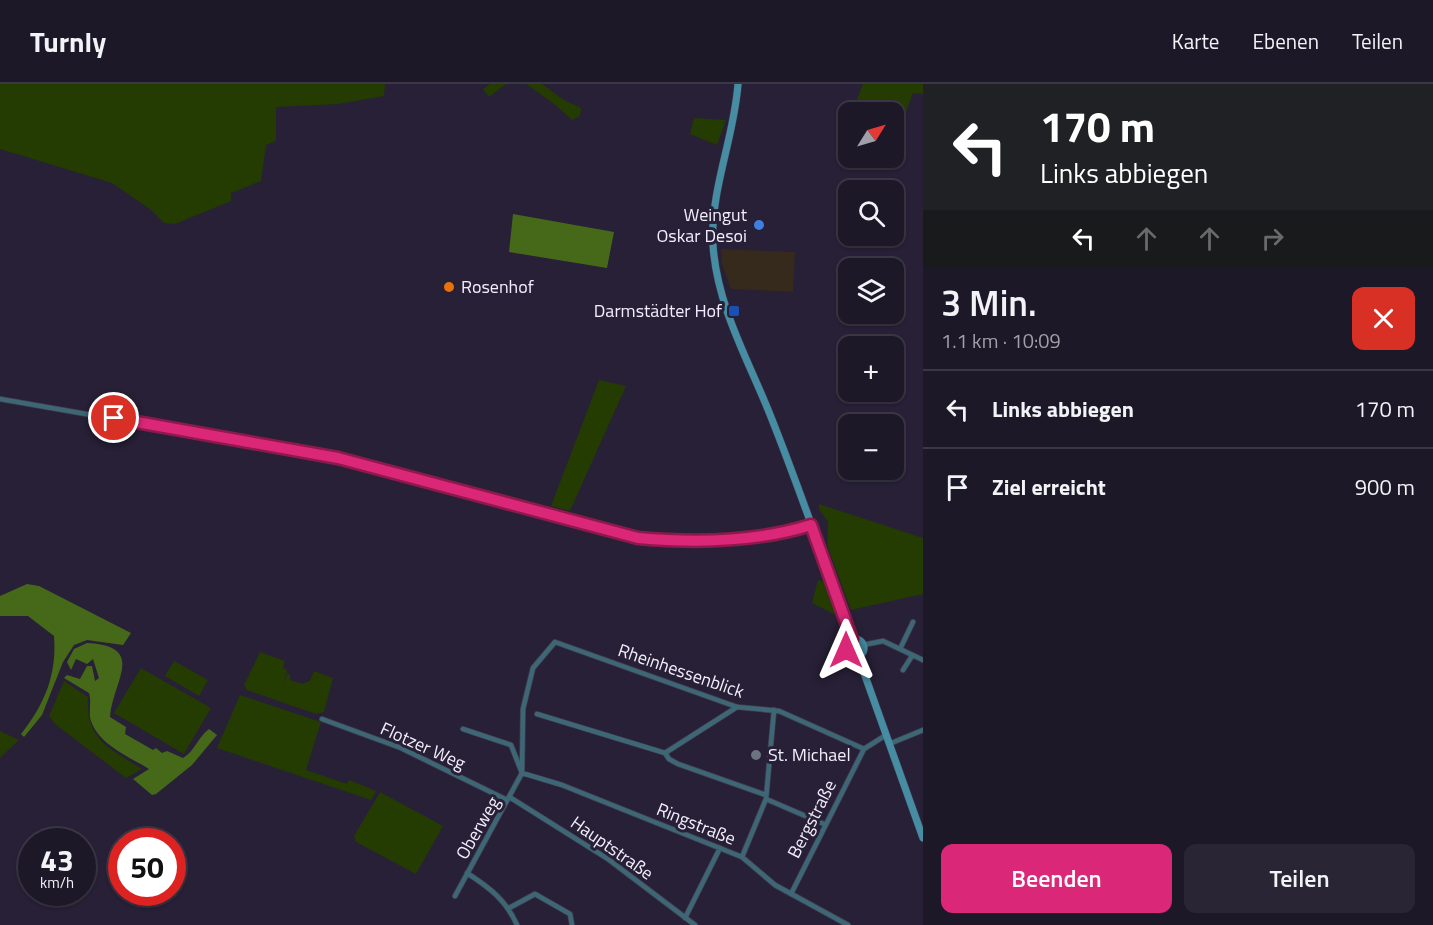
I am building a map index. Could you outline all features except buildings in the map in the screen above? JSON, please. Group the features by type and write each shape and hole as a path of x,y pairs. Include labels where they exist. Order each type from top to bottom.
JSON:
{"main road":[{"path":"738,84 715,206 713,237 717,274 727,313 766,404 852,639"},
{"path":"852,639 858,639 863,645 863,651 858,656 852,656 847,652 846,645 852,639"},
{"path":"858,656 923,838"}],"street":[{"path":"0,399 338,458 638,538 671,541 715,540 784,533 811,525"},
{"path":"900,649 913,622"},
{"path":"863,645 883,641 923,660"},
{"name":"Rheinhessenblick","path":"555,642 737,707 774,710 860,744 864,749"},
{"name":"Oberweg","path":"455,896 511,798 522,773 523,709 533,668 555,642"},
{"path":"903,670 912,656"},
{"path":"665,753 737,707"},
{"path":"742,857 766,797 774,710"},
{"path":"537,714 665,753 669,759 678,764 766,797 824,824"},
{"name":"Flotzer Weg","path":"322,719 401,747 505,799 511,798"},
{"path":"463,729 511,745 522,773"},
{"path":"889,744 923,730"},
{"name":"Bergstraße","path":"790,894 864,749 886,735"},
{"name":"Ringstraße","path":"522,773 562,785 742,857 790,894 848,925"},
{"name":"Hauptstraße","path":"511,798 608,859 695,925"},
{"path":"685,918 720,848"},
{"path":"467,873 491,889 509,908 517,925"},
{"path":"509,908 535,894 570,914 572,925"}],"shaded area":[{"path":"721,249 795,252 793,292 731,289 722,264"}],"green space":[{"path":"0,84 385,84 384,96 338,104 276,107 276,141 266,145 261,181 231,193 231,201 175,224 164,223 150,209 112,183 0,149"},
{"path":"490,84 506,84 489,97 483,89"},
{"path":"526,84 542,84 564,100 581,108 580,116 572,120"},
{"path":"863,84 923,84 923,94 913,93 904,117 904,102 856,102"},
{"path":"694,118 726,120 717,145 690,134"},
{"path":"513,214 614,232 607,268 509,252"},
{"path":"599,380 626,386 570,511 551,506"},
{"path":"819,504 923,538 923,594 851,610 827,545 828,522 819,509"},
{"path":"818,580 825,581 836,615 812,603"},
{"path":"27,584 39,586 131,633 123,645 87,640 74,645 63,662 42,715 24,737 21,734 37,711 48,688 54,650 54,636 28,616 0,616 0,596"},
{"path":"87,643 106,646 117,651 122,659 120,679 110,717 126,727 125,734 153,750 156,748 162,753 167,751 183,758 191,752 209,729 217,735 192,765 156,794 152,795 133,779 149,769 116,750 95,729 90,718 89,693 64,678 67,675 80,679 87,666 92,666 95,681 99,678 93,659 87,664 76,659 71,670 67,662 74,649"},
{"path":"260,652 285,661 283,668 287,670 281,693 287,673 290,675 290,680 302,684 310,681 314,671 333,678 324,712 316,714 247,690 244,685"},
{"path":"174,661 208,680 199,696 165,676"},
{"path":"141,668 211,708 184,754 114,713"},
{"path":"64,681 88,697 91,723 95,733 102,741 110,749 142,769 126,778 55,724 49,716"},
{"path":"240,695 321,722 306,770 347,784 349,780 376,791 371,800 217,748"},
{"path":"0,731 19,740 0,758"},
{"path":"380,792 443,826 416,874 356,842 354,836"}],"place":[{"name":"Weingut Oskar Desoi","path":"759,225"},
{"name":"Rosenhof","path":"449,287"},
{"name":"Darmstädter Hof","path":"734,311"},
{"name":"St. Michael","path":"756,755"}],"route":[{"path":"114,418 338,458 638,538 671,541 715,540 784,533 811,525 852,639 847,644 846,650"}]}
